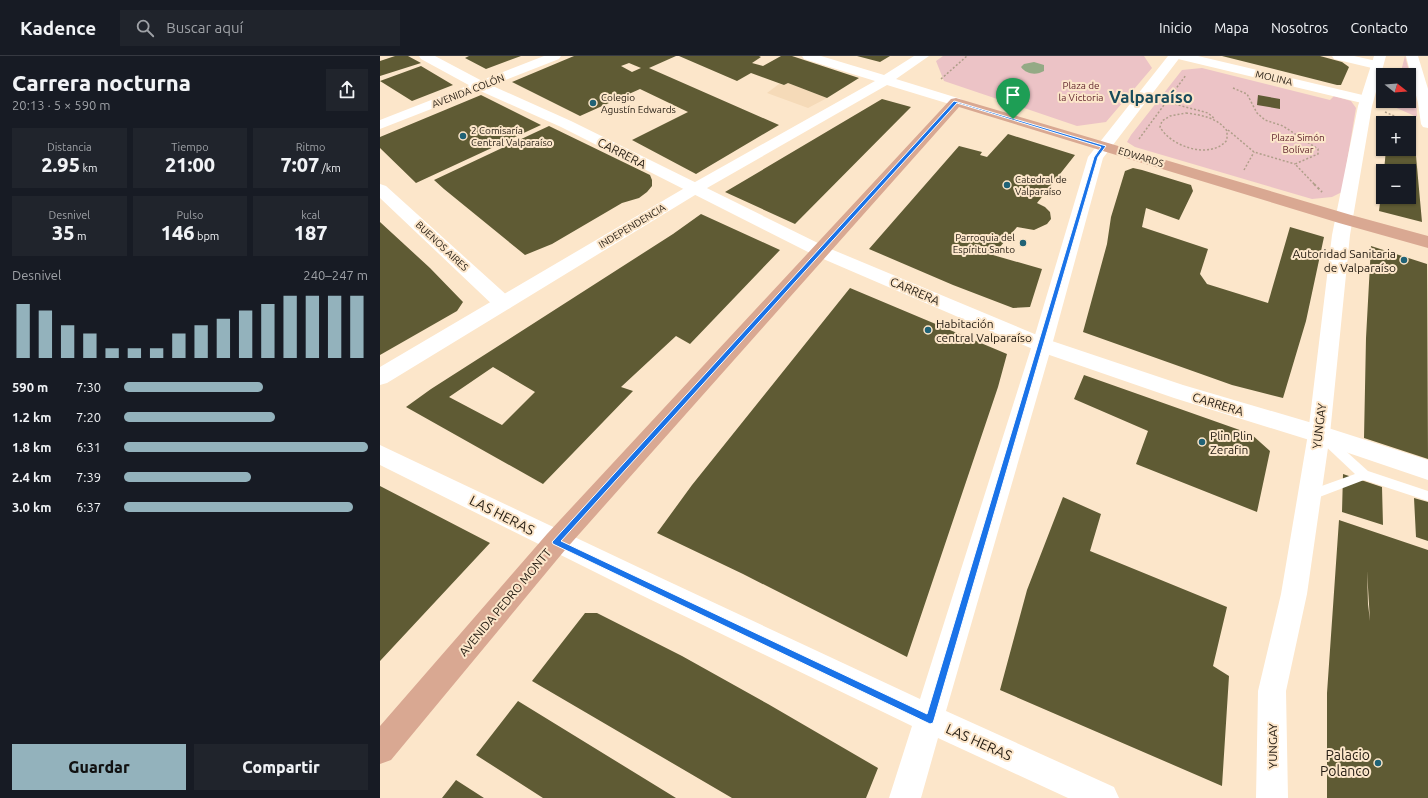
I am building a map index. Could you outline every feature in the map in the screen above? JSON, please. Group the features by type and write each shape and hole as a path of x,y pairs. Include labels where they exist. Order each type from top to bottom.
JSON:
{"main road":[{"name":"EDWARDS","path":"956,102 1345,219 1428,242"},
{"name":"AVENIDA PEDRO MONTT","path":"380,749 556,542 956,102"}],"street":[{"name":"CARRERA","path":"425,56 481,86 566,124 820,251 1042,345 1181,392 1319,434 1428,470"},
{"name":"AVENIDA COLÓN","path":"380,125 555,56"},
{"name":"EDWARDS","path":"808,56 956,102"},
{"name":"INDEPENDENCIA","path":"380,377 694,189 887,80 923,56"},
{"path":"906,798 1042,345 1096,157 1176,56"},
{"name":"MOLINA","path":"1182,56 1375,106"},
{"path":"1338,56 1378,60"},
{"path":"1412,56 1427,103 1428,124"},
{"name":"YUNGAY","path":"1272,798 1272,691 1294,594 1319,434 1341,235 1375,106 1378,60"},
{"name":"BUENOS AIRES","path":"380,189 503,303"},
{"name":"LAS HERAS","path":"380,454 556,542 930,720 1103,798"}],"lane":[{"path":"1319,434 1364,475 1428,496"},
{"path":"1309,496 1364,475"}],"path":[{"path":"939,80 967,56"},
{"path":"1136,142 1188,73"},
{"path":"1228,86 1247,94 1257,113 1265,120 1283,126 1318,149 1318,154 1296,164"},
{"path":"1167,102 1208,113 1254,152 1296,164 1325,195 1319,195"},
{"path":"1375,106 1396,116"},
{"path":"1218,122 1209,117 1186,113 1167,117 1162,122 1160,127 1162,133 1175,143 1185,147 1208,149 1217,148 1229,140 1229,134 1226,128"},
{"path":"1242,174 1254,152"}],"shaded area":[{"path":"1034,62 1044,65 1044,71 1032,74 1026,72 1021,67 1024,64"},
{"path":"788,83 827,98 808,108 767,93 779,84 784,85"}],"green space":[{"name":"Plaza de la Victoria","path":"943,56 1144,56 1152,68 1106,122 1077,126 944,81 936,61"},
{"path":"1405,56 1408,68 1402,68"},
{"name":"Plaza Simón Bolívar","path":"1202,68 1330,100 1334,96 1351,101 1356,108 1342,192 1332,197 1312,199 1135,147 1127,142 1182,70"},
{"path":"1416,97 1417,117 1397,108 1416,108"}],"building":[{"path":"395,56 408,56 421,63 380,76 380,61"},
{"path":"469,56 521,56 486,69 465,58"},
{"path":"574,56 676,56 649,68 779,125 696,174 632,140 688,112 640,89 580,116 512,82","holes":["629,63 641,68 632,72 621,66"]},
{"path":"679,56 759,56 761,57 752,63 763,66 781,56 792,56 859,78 827,98 788,83 784,85 751,73 737,81"},
{"path":"857,56 890,56 880,62"},
{"path":"1222,56 1320,56 1342,62 1349,67 1341,85 1337,85"},
{"path":"421,66 453,85 412,101 380,81"},
{"path":"481,95 541,125 416,183 380,148 380,137"},
{"path":"1258,95 1280,99 1280,109 1257,105"},
{"path":"882,99 911,107 795,224 725,192"},
{"path":"549,126 650,175 652,186 639,198 622,203 552,244 525,255 434,180"},
{"path":"1008,134 1075,155 1037,203 1045,207 1050,212 1051,219 1047,224 1034,230 1017,227 993,255 1042,269 1030,307 1013,308 953,285 869,249 959,146 982,152 980,155 987,157"},
{"path":"1385,156 1416,156 1422,222 1379,211 1380,204 1416,204 1416,164 1385,164"},
{"path":"1133,168 1191,185 1193,191 1179,220 1146,208 1142,227 1208,249 1200,274 1207,284 1268,303 1290,227 1324,237 1306,321 1283,398 1232,385 1083,332 1107,244 1111,217 1125,171"},
{"path":"701,214 780,250 690,344 676,336 621,387 633,391 543,484 406,407 431,389 673,234","holes":["493,367 535,392 502,425 449,397"]},
{"path":"380,222 430,268 463,302 457,311 380,355"},
{"path":"1371,246 1427,264 1428,459 1364,438 1366,338"},
{"path":"850,288 1007,354 998,387 907,657 743,574 657,533 692,485"},
{"name":"Plin Plin Zerafin","path":"1084,375 1251,434 1270,451 1257,512 1136,464 1148,431 1074,399"},
{"path":"1343,474 1382,487 1383,525 1342,512"},
{"path":"380,486 490,543 380,661"},
{"path":"1063,497 1101,514 1090,551 1227,607 1213,666 1229,676 1222,786 1000,690 1027,590"},
{"path":"1414,498 1428,502 1428,541 1416,537"},
{"path":"1339,520 1428,550 1428,798 1327,798 1327,693","holes":["1367,571 1370,621 1368,604"]},
{"path":"585,613 597,613 682,656 878,768 866,798 732,798 532,681"},
{"path":"518,701 676,798 543,798 476,755"},
{"path":"456,780 484,798 442,798"}],"place":[{"name":"Colegio Agustín Edwards","path":"593,103"},
{"name":"2 Comisaría Central Valparaíso","path":"463,136"},
{"name":"Catedral de Valparaíso","path":"1007,185"},
{"name":"Parroquia del Espíritu Santo","path":"1023,243"},
{"name":"Autoridad Sanitaria de Valparaíso","path":"1404,260"},
{"name":"Habitación central Valparaíso","path":"928,330"},
{"name":"Plin Plin Zerafin","path":"1202,442"},
{"name":"Palacio Polanco","path":"1378,763"}],"district":[{"name":"Valparaíso","path":"1151,96"}],"route":[{"path":"956,102 1013,119 1104,146 1096,157 1042,345 1037,357 930,720 556,542 956,102"}]}
